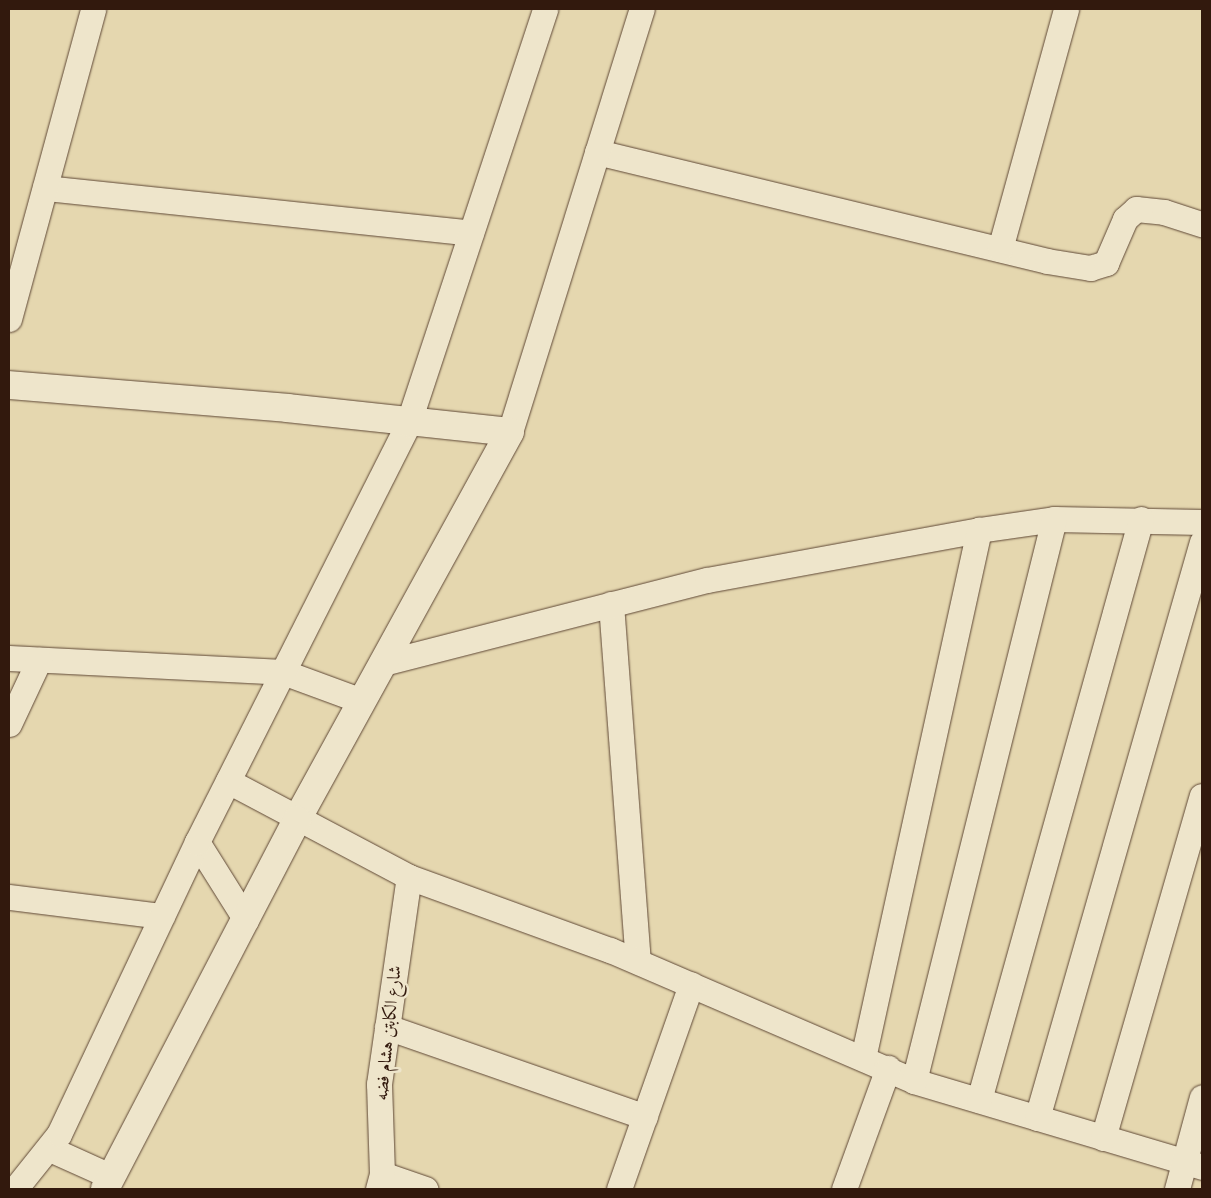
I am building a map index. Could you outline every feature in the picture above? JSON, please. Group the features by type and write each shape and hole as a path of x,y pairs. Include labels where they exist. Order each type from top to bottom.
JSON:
{"street":[{"path":"9,319 93,9"},
{"path":"15,1189 50,1149 228,781 408,424 545,9"},
{"path":"50,1149 108,1183 297,820 510,432 642,9"},
{"path":"1000,249 1066,9"},
{"path":"597,152 1000,249 1094,268 1106,263 1126,219 1136,210 1164,212 1202,224"},
{"path":"46,188 471,233"},
{"path":"9,385 287,408 408,424 510,432"},
{"path":"383,663 707,580 979,530 1054,519 1141,519 1202,522"},
{"path":"914,1081 1054,519"},
{"path":"979,1100 1141,519"},
{"path":"863,1058 979,530"},
{"path":"1038,1118 1199,567 1202,542"},
{"path":"611,604 638,961"},
{"path":"9,658 283,672 362,701"},
{"path":"9,724 39,660"},
{"path":"228,781 297,820 409,877 638,961 888,1068 914,1081 1193,1164"},
{"path":"1103,1138 1202,796"},
{"path":"198,842 246,920"},
{"name":"شارع الكابتن هشام فضه","path":"380,1182 379,1084 409,877"},
{"path":"9,897 162,916"},
{"path":"619,1189 691,984"},
{"path":"387,1027 645,1117"},
{"path":"844,1189 888,1068"},
{"path":"1177,1189 1193,1164 1202,1096"},
{"path":"380,1182 425,1189"}]}
